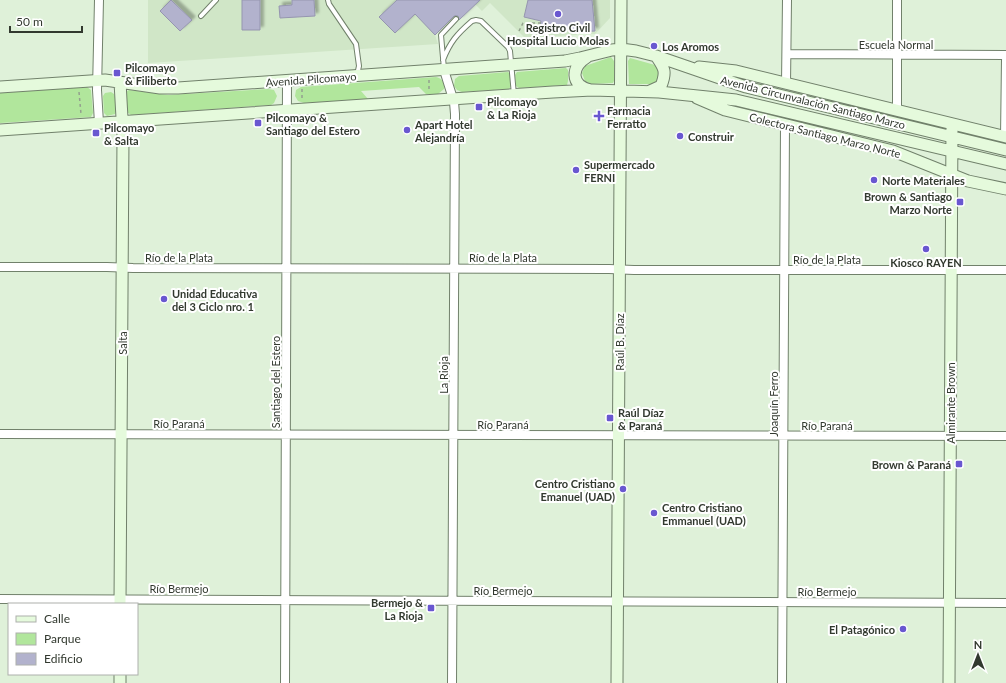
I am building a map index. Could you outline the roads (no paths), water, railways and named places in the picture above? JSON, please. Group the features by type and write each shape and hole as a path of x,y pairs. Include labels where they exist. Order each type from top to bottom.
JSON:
{"main road":[{"name":"Raúl B. Díaz","path":"617,683 621,0"},
{"name":"Avenida Pilcomayo","path":"0,87 98,80 172,89 357,76 443,65 512,65 565,61 604,51 621,49"},
{"name":"Avenida Circunvalación Santiago Marzo","path":"621,49 656,56 746,87 1006,150"},
{"path":"588,56 577,67 575,78 580,86 592,90"},
{"path":"650,91 661,86 664,78 664,69 656,56"},
{"path":"682,65 732,70 1006,137"},
{"name":"Salta","path":"120,82 122,121 120,602"},
{"path":"0,130 592,90 621,91"},
{"name":"Avenida Circunvalación Santiago Marzo","path":"621,91 650,91 689,94 752,102 1006,164"},
{"name":"Colectora Santiago Marzo Norte","path":"689,94 725,110 898,152 974,183 1006,189"},
{"name":"Almirante Brown","path":"949,683 952,124"}],"street":[{"path":"99,0 99,123"},
{"path":"786,84 787,0"},
{"path":"897,0 897,110"},
{"name":"Escuela Normal","path":"787,54 1006,55"},
{"path":"1006,60 1006,137"},
{"name":"La Rioja","path":"443,65 456,114 452,683"},
{"name":"Santiago del Estero","path":"285,683 287,80"},
{"name":"Joaquín Ferro","path":"782,683 785,124"},
{"name":"Río de la Plata","path":"0,267 1006,270"},
{"name":"Río Paraná","path":"0,434 1006,436"},
{"name":"Río Bermejo","path":"0,599 120,602 453,600 1006,603"}],"lane":[{"path":"201,16 216,0"},
{"path":"328,0 329,4 356,44 359,66 357,76"},
{"path":"443,65 441,35 456,19"},
{"path":"443,65 447,49 452,40 471,22 474,20 480,20 485,23 508,47 511,55 514,95"}],"place":[{"name":"Registro Civil Hospital Lucio Molas","path":"558,14"},
{"name":"Los Aromos","path":"654,46"},
{"name":"Pilcomayo & Filiberto","path":"117,73"},
{"name":"Pilcomayo & La Rioja","path":"479,107"},
{"name":"Farmacia Ferratto","path":"599,116"},
{"name":"Pilcomayo & Santiago del Estero","path":"258,123"},
{"name":"Apart Hotel Alejandría","path":"407,130"},
{"name":"Pilcomayo & Salta","path":"96,133"},
{"name":"Construir","path":"680,136"},
{"name":"Supermercado FERNI","path":"576,170"},
{"name":"Norte Materiales","path":"874,180"},
{"name":"Brown & Santiago Marzo Norte","path":"960,202"},
{"name":"Kiosco RAYEN","path":"926,249"},
{"name":"Unidad Educativa del 3 Ciclo nro. 1","path":"164,299"},
{"name":"Raúl Díaz & Paraná","path":"610,418"},
{"name":"Brown & Paraná","path":"959,464"},
{"name":"Centro Cristiano Emanuel (UAD)","path":"623,489"},
{"name":"Centro Cristiano Emmanuel (UAD)","path":"654,513"},
{"name":"Bermejo & La Rioja","path":"431,608"},
{"name":"El Patagónico","path":"903,629"}]}
